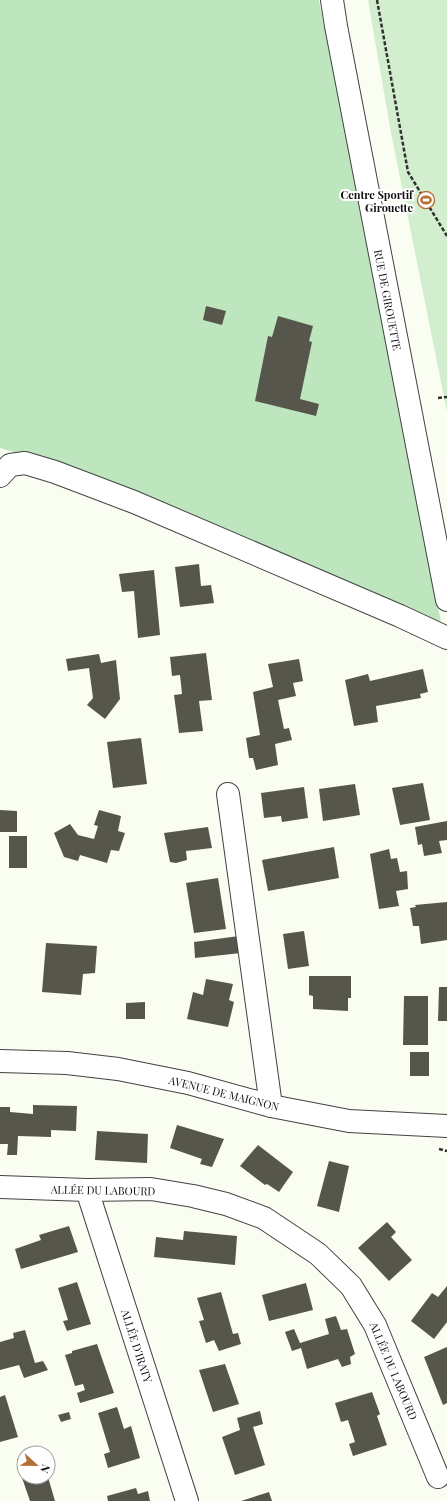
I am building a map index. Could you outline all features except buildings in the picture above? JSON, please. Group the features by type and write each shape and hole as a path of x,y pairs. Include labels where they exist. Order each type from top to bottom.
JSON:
{"street":[{"name":"RUE DE GIROUETTE","path":"332,0 442,554 447,600"},
{"path":"0,476 10,465 25,463 55,472 134,502 400,616 447,638"},
{"path":"228,794 271,1106"},
{"name":"AVENUE DE MAIGNON","path":"0,1061 67,1063 118,1069 188,1083 271,1106 349,1121 447,1126"},
{"name":"ALLÉE DU LABOURD","path":"0,1187 87,1190 151,1189 193,1196 226,1204 264,1218 318,1254 351,1286 375,1325 438,1477"},
{"name":"ALLÉE D'IRATY","path":"87,1190 187,1501"}],"path":[{"path":"377,0 408,172 447,236"},
{"path":"438,398 447,397"}],"green space":[{"path":"0,0 319,0 441,622 193,517 34,458 0,448"},
{"name":"Centre Sportif Girouette","path":"368,0 447,0 447,412 391,133"}],"place":[{"name":"Centre Sportif Girouette","path":"426,200"}]}
